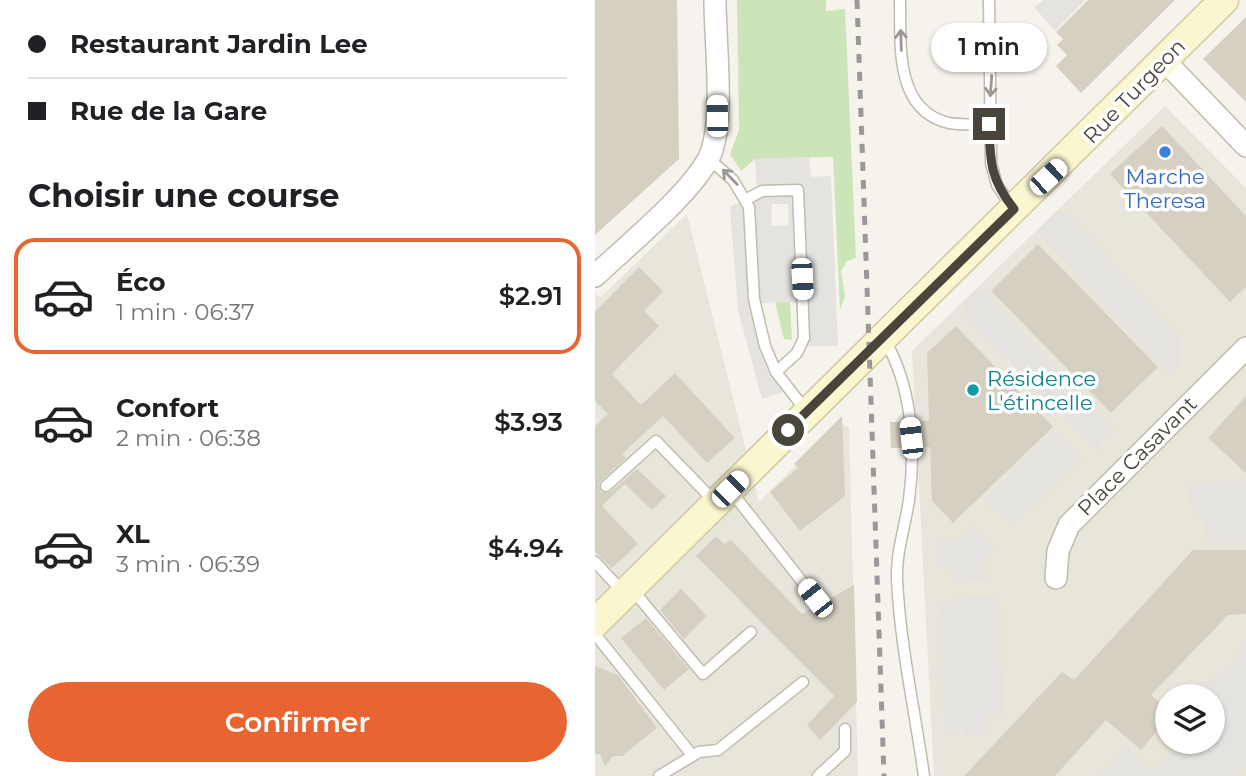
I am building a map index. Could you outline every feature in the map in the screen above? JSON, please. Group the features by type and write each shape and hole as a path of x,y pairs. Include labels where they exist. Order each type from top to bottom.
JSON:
{"street":[{"path":"595,276 687,187 709,159 717,116 715,0"},
{"name":"Rue Turgeon","path":"595,623 1224,0"},
{"path":"1165,61 1246,146"},
{"name":"Place Casavant","path":"1056,578 1058,551 1069,525 1246,348"}],"lane":[{"path":"900,0 903,67 916,103 937,119 949,123 989,124"},
{"path":"989,0 992,66 989,124 992,172 997,185 1014,209"},
{"path":"709,159 733,180 745,200 751,223 754,299 758,324 776,372 807,412"},
{"path":"745,200 762,191 798,190 804,338 797,353 776,372"},
{"path":"883,337 901,372 911,438 909,499 900,539 897,582 924,776"},
{"path":"606,486 656,440 723,496 815,598"},
{"path":"595,562 628,591 703,674 751,632"},
{"path":"595,634 692,755"},
{"path":"660,776 692,755 718,750 803,682"},
{"path":"823,774 845,751 845,729"}],"shaded area":[{"path":"1044,0 1085,0 1055,31 1034,7"},
{"path":"1165,106 1246,188 1246,776 934,776 912,351"},
{"path":"809,157 811,177 831,176 838,346 801,346 802,302 755,303 758,324 788,390 762,399 738,310 730,207 757,193 755,159","holes":["772,204 788,204 789,225 771,226"]},
{"path":"1066,211 1182,339 1178,368 1171,376 1038,231 1055,212"},
{"path":"687,214 759,502 840,422 849,428 858,776 595,776 595,292 600,298"},
{"path":"980,289 1114,428 1101,439 1102,449 1094,448 967,318 965,306"},
{"path":"1054,430 1082,457 1013,525 983,500"},
{"path":"1246,481 1246,542 1206,543 1205,523 1189,501 1188,483"},
{"path":"972,525 995,548 984,558 986,580 952,582 950,566 938,566 937,542 956,541"},
{"path":"959,594 1000,598 1004,713 986,714 987,735 964,736 963,729 944,730 941,601 959,601"},
{"path":"1246,641 1246,765 1235,776 1097,776 1126,748 1152,773 1172,754 1225,754 1225,684 1204,684 1212,677 1215,680 1241,656 1237,650"}],"green space":[{"path":"737,0 826,0 826,11 845,9 856,258 847,261 841,271 845,296 840,310 833,157 755,159 741,171 730,154 739,130"},
{"path":"775,302 790,302 792,340 784,339"}],"building":[{"path":"595,0 677,0 679,159 595,235"},
{"path":"1088,0 1175,0 1081,93 1056,66 1067,55 1057,45 1063,39 1056,32"},
{"path":"1246,17 1246,102 1203,59"},
{"path":"1162,126 1246,216 1246,287 1230,302 1110,174"},
{"path":"1038,244 1158,367 1111,413 991,291"},
{"path":"639,267 663,291 644,311 659,326 612,374 641,405 675,373 735,438 707,463 663,416 622,454 626,458 599,483 601,492 611,492 637,469 666,496 652,510 625,484 602,506 638,544 612,568 595,552 595,426 608,414 595,401 595,312"},
{"name":"Résidence L'étincelle","path":"956,326 1053,427 953,523 932,501 930,447 920,447 918,421 929,421 927,353"},
{"path":"1246,396 1246,473 1208,438"},
{"path":"842,416 845,496 800,531 770,492 798,468 794,464"},
{"path":"890,422 902,422 904,448 891,448"},
{"path":"716,536 724,544 731,540 802,614 854,585 857,702 820,740 807,725 834,696 696,556"},
{"path":"1193,550 1246,550 1246,614 1228,615 1162,684 1155,684 1155,691 1151,695 1155,699 1155,733 1141,750 1106,720 1055,776 964,776 1062,672 1074,680"},
{"path":"681,589 707,616 684,639 660,610"},
{"path":"646,618 689,669 664,690 621,638"},
{"path":"595,666 618,675 657,728 622,756 613,756 605,766 600,754 595,754"}],"railway":[{"path":"857,0 884,776"}],"place":[{"name":"Marche Theresa","path":"1165,152"},
{"name":"Résidence L'étincelle","path":"973,390"}],"route":[{"path":"788,430 1014,209 997,185 992,172 989,124"}]}
